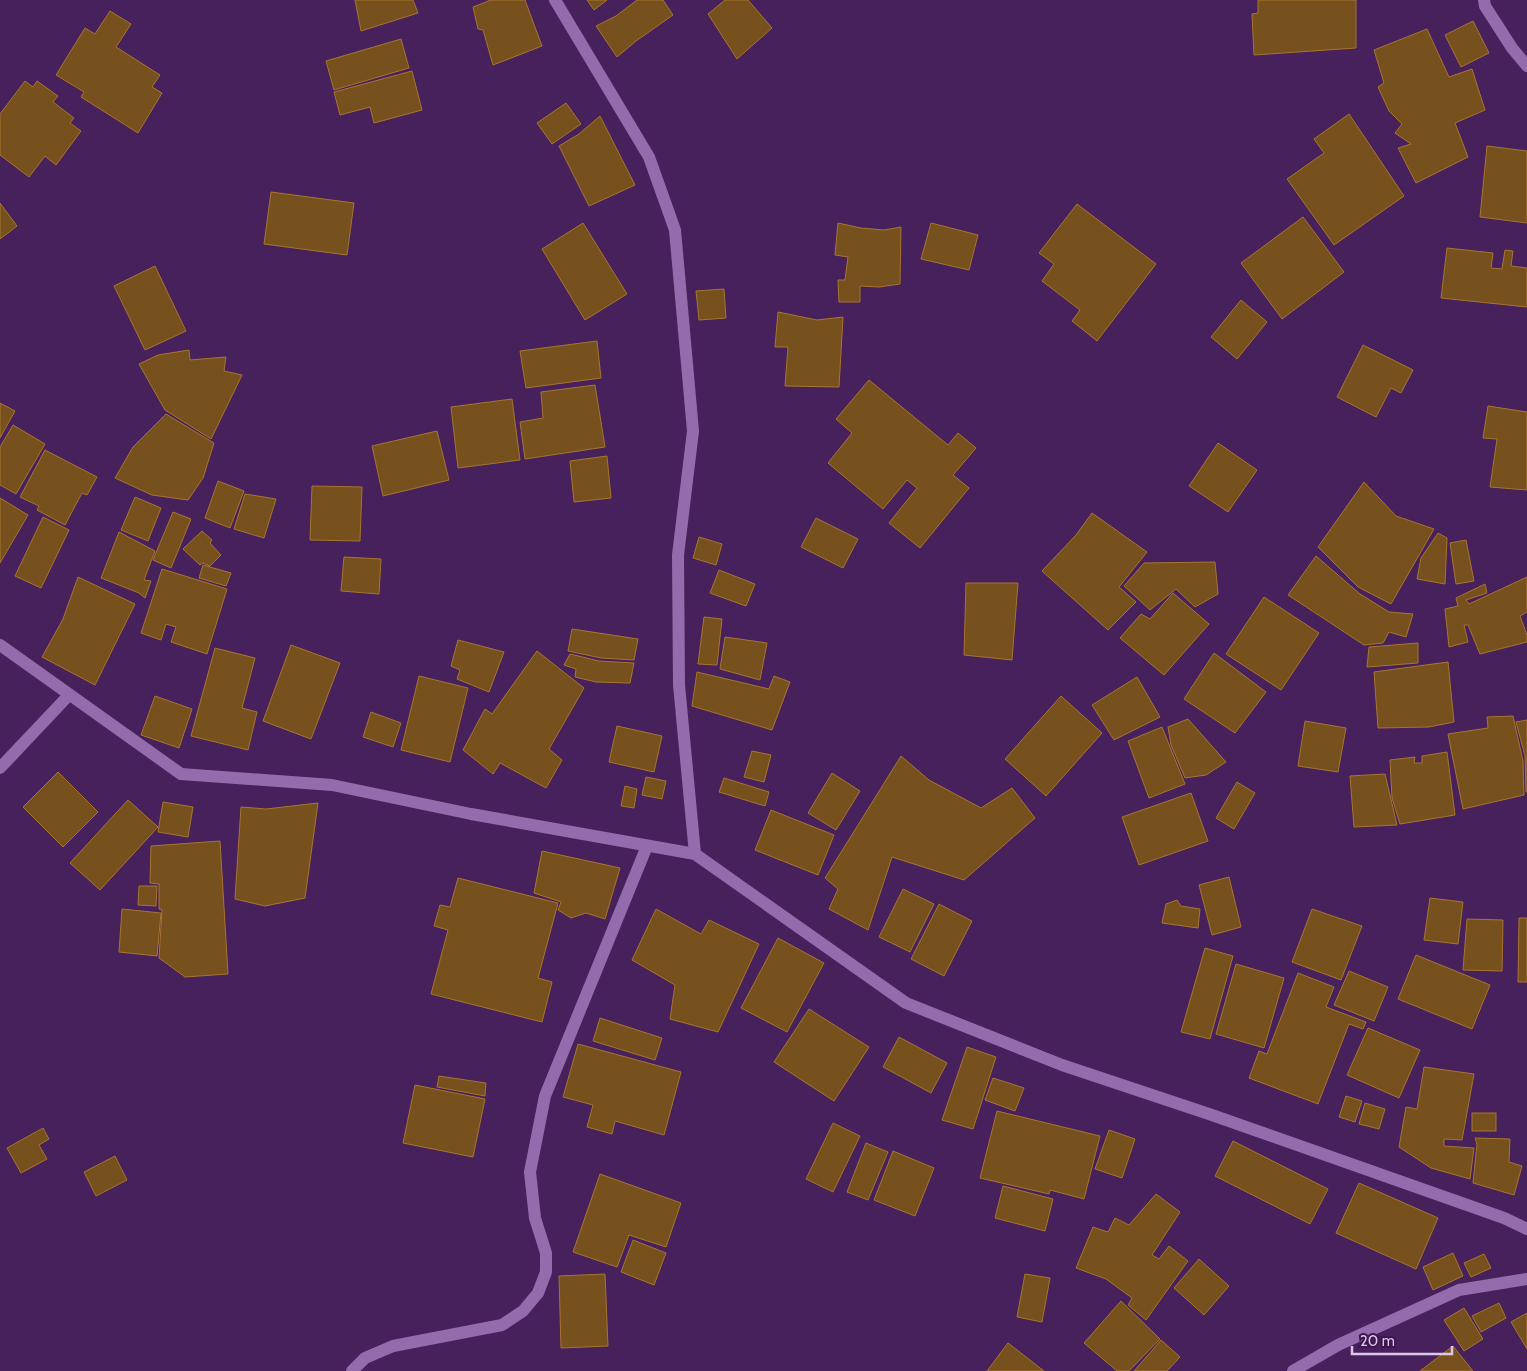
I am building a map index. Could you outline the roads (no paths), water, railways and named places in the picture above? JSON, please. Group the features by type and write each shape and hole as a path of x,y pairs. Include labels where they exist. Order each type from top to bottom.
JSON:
{"street":[{"path":"555,0 649,157 675,230 693,431 678,556 679,685 696,854"},
{"path":"1484,0 1485,6 1512,48 1527,66"},
{"path":"0,645 68,696 181,774 332,785 471,814 696,854 906,1003 1062,1065 1212,1115 1504,1218 1527,1229"},
{"path":"0,768 68,696"},
{"path":"352,1371 365,1358 393,1346 502,1325 523,1311 538,1292 546,1272 546,1252 535,1218 530,1172 545,1096 647,846"},
{"path":"1293,1371 1338,1345 1458,1290 1527,1280"}]}
